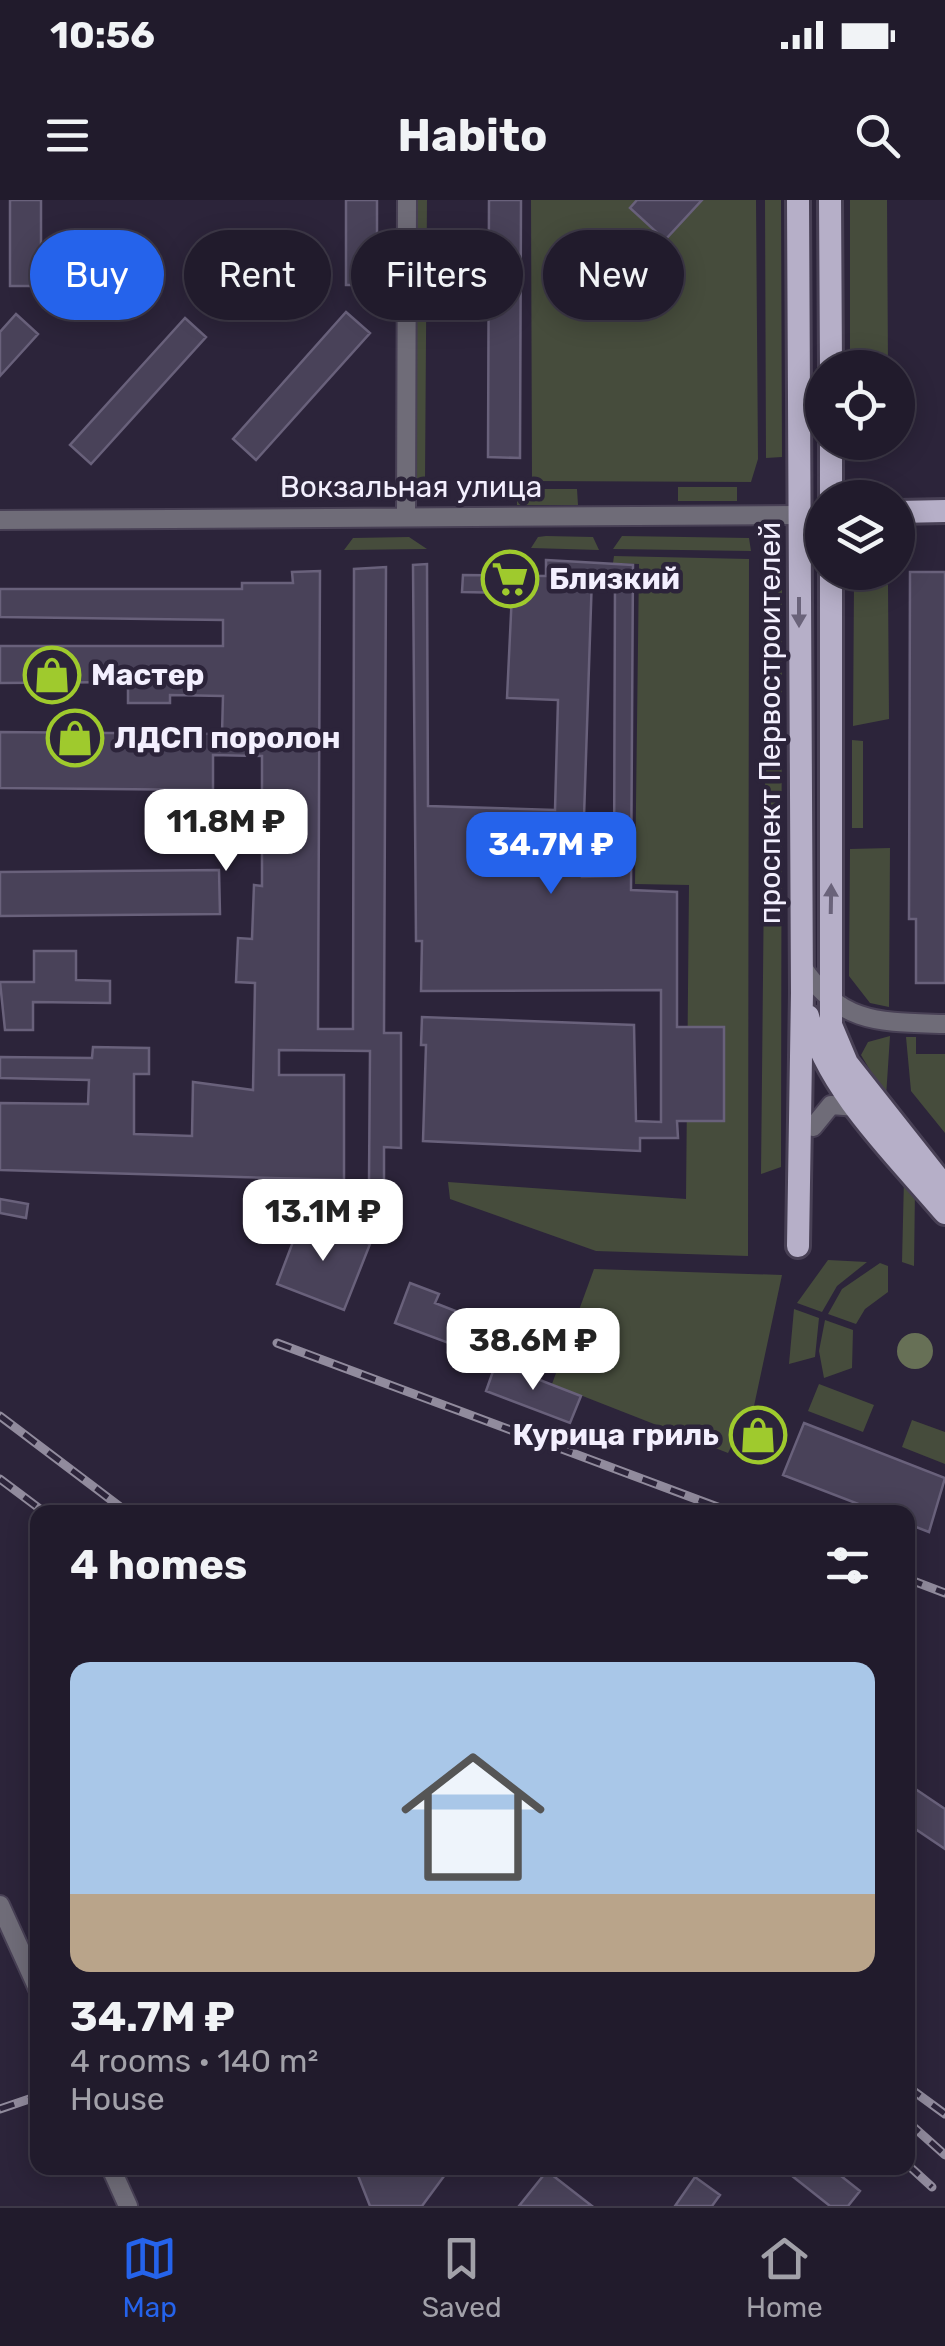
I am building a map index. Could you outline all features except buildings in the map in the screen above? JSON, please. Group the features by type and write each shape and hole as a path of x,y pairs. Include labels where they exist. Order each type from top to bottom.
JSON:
{"main road":[{"name":"проспект Первостроителей","path":"798,200 810,480"},
{"path":"830,200 831,350"},
{"path":"915,512 945,511"},
{"name":"проспект Первостроителей","path":"804,1246 802,966 809,590"},
{"name":"проспект Первостроителей","path":"826,1041 830,996 831,590"},
{"path":"802,993 826,1041 864,1101 943,1199"},
{"path":"806,1121 822,1072 826,1041"},
{"path":"822,1072 864,1101"}],"street":[{"path":"406,200 406,518"},
{"name":"Вокзальная улица","path":"0,520 805,514"},
{"path":"802,966 851,1014 872,1022 945,1024"},
{"path":"826,1041 872,1022"},
{"path":"806,1121 831,1106 864,1101"},
{"path":"0,1905 30,1971"},
{"path":"114,2175 125,2199"}],"shaded area":[{"path":"412,200 427,200 427,230 412,230"},
{"path":"531,200 756,200 758,459 751,482 532,481"},
{"path":"765,200 781,200 782,457 766,458"},
{"path":"850,200 887,200 888,350 850,350"},
{"path":"412,320 426,320 425,479 411,480"},
{"path":"678,487 737,487 737,501 678,501"},
{"path":"517,489 577,489 578,505 517,505"},
{"path":"622,536 749,538 751,551 613,549"},
{"path":"409,537 427,549 344,550 353,538"},
{"path":"538,537 593,537 599,550 531,548"},
{"path":"614,556 749,559 748,1256 596,1251 450,1199 448,1182 686,1199 689,885 635,884 639,564 613,563"},
{"path":"767,583 782,583 781,1167 761,1174"},
{"path":"854,590 888,590 889,719 853,726"},
{"path":"852,740 863,741 863,828 852,828"},
{"path":"890,848 889,1007 870,1003 849,976 850,849"},
{"path":"890,1036 886,1097 861,1055 868,1042"},
{"path":"906,1037 916,1037 916,1054 945,1054 945,1133 911,1091"},
{"path":"904,1178 915,1189 914,1266 902,1262"},
{"path":"828,1260 867,1262 837,1286 822,1312 797,1303"},
{"path":"880,1263 888,1266 888,1292 865,1309 856,1324 828,1314 842,1289"},
{"path":"594,1269 782,1275 745,1448 732,1445 728,1453 552,1384"},
{"path":"794,1309 819,1318 815,1357 789,1364"},
{"path":"825,1320 853,1330 852,1368 824,1378 819,1351"},
{"path":"915,1333 928,1338 933,1351 928,1364 915,1369 902,1364 897,1351 902,1338"},
{"path":"819,1384 874,1405 863,1432 808,1411"},
{"path":"912,1420 945,1432 945,1464 902,1447"}],"railway":[{"path":"277,1343 712,1505"},
{"path":"0,1416 118,1505"},
{"path":"0,1479 35,1505"},
{"path":"915,1582 945,1593"},
{"path":"915,2092 945,2114"},
{"path":"0,2109 30,2099"},
{"path":"915,2128 945,2155"},
{"path":"915,2171 932,2187"}],"place":[{"name":"Близкий","path":"510,579"},
{"name":"Мастер","path":"52,675"},
{"name":"ЛДСП поролон","path":"75,738"},
{"name":"Курица гриль","path":"758,1435"}]}
